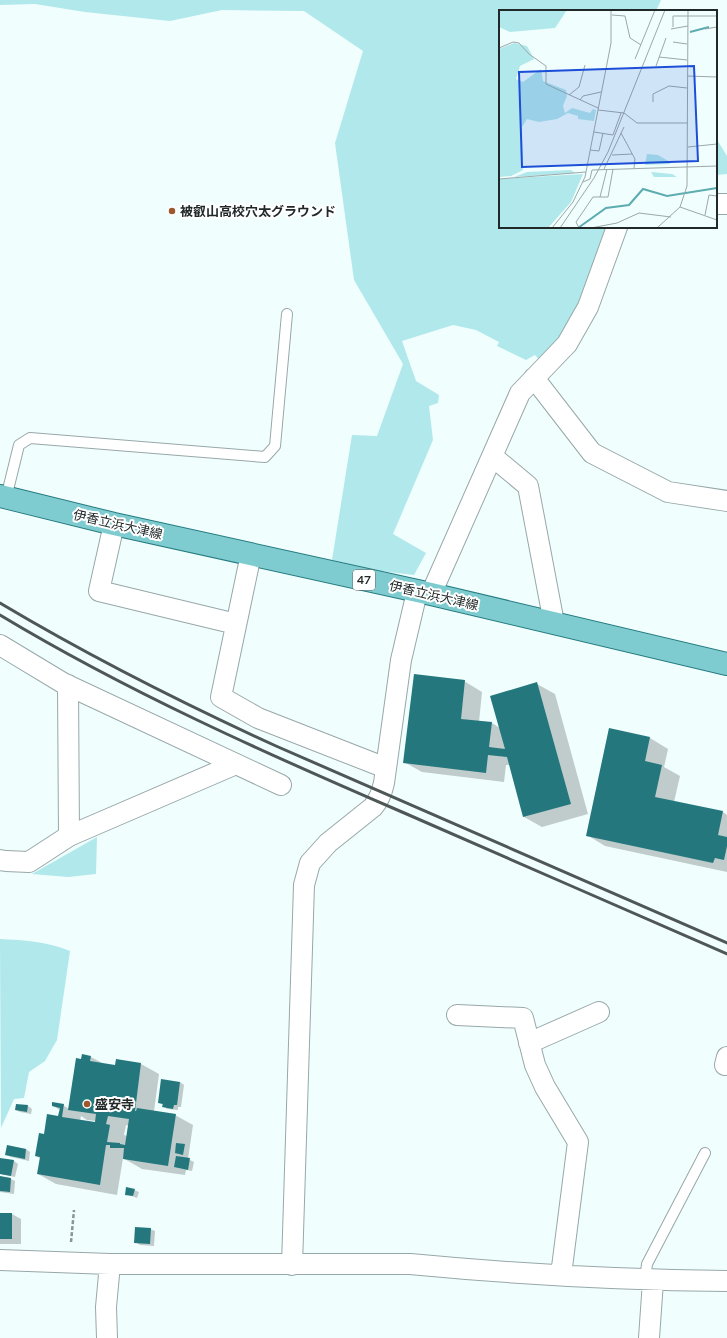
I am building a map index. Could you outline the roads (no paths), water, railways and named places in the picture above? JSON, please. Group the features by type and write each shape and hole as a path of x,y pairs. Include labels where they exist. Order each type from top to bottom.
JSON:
{"main road":[{"name":"伊香立浜大津線","path":"3,497 114,524 424,593 727,664"}],"street":[{"path":"292,1265 304,885 310,863 328,843 374,807 378,802 384,783 401,660 424,593 492,456 520,393 567,344 588,307 617,228"},
{"path":"534,378 592,453 668,492 727,501"},
{"path":"492,456 528,486 554,623"},
{"path":"114,524 99,591 236,624"},
{"path":"251,554 221,698 258,718 386,768"},
{"path":"0,644 68,685 281,785"},
{"path":"68,685 69,836"},
{"path":"0,860 29,862 69,836 236,764"},
{"path":"529,1042 599,1012"},
{"path":"457,1016 523,1018 535,1065 545,1087 578,1142 561,1275"},
{"path":"0,1260 110,1264 410,1264 649,1280 727,1281"},
{"path":"107,1338 106,1307 110,1264"},
{"path":"649,1280 649,1338"}],"lane":[{"path":"3,497 19,445 30,438 264,457 275,446 287,314"},
{"path":"649,1280 647,1264 705,1153"}],"railway":[{"path":"0,603 102,660 241,730 727,943"},
{"path":"0,615 48,643 147,696 248,744 727,954"}],"place":[{"name":"被叡山高校穴太グラウンド","path":"172,211"},
{"name":"盛安寺","path":"87,1104"}]}
